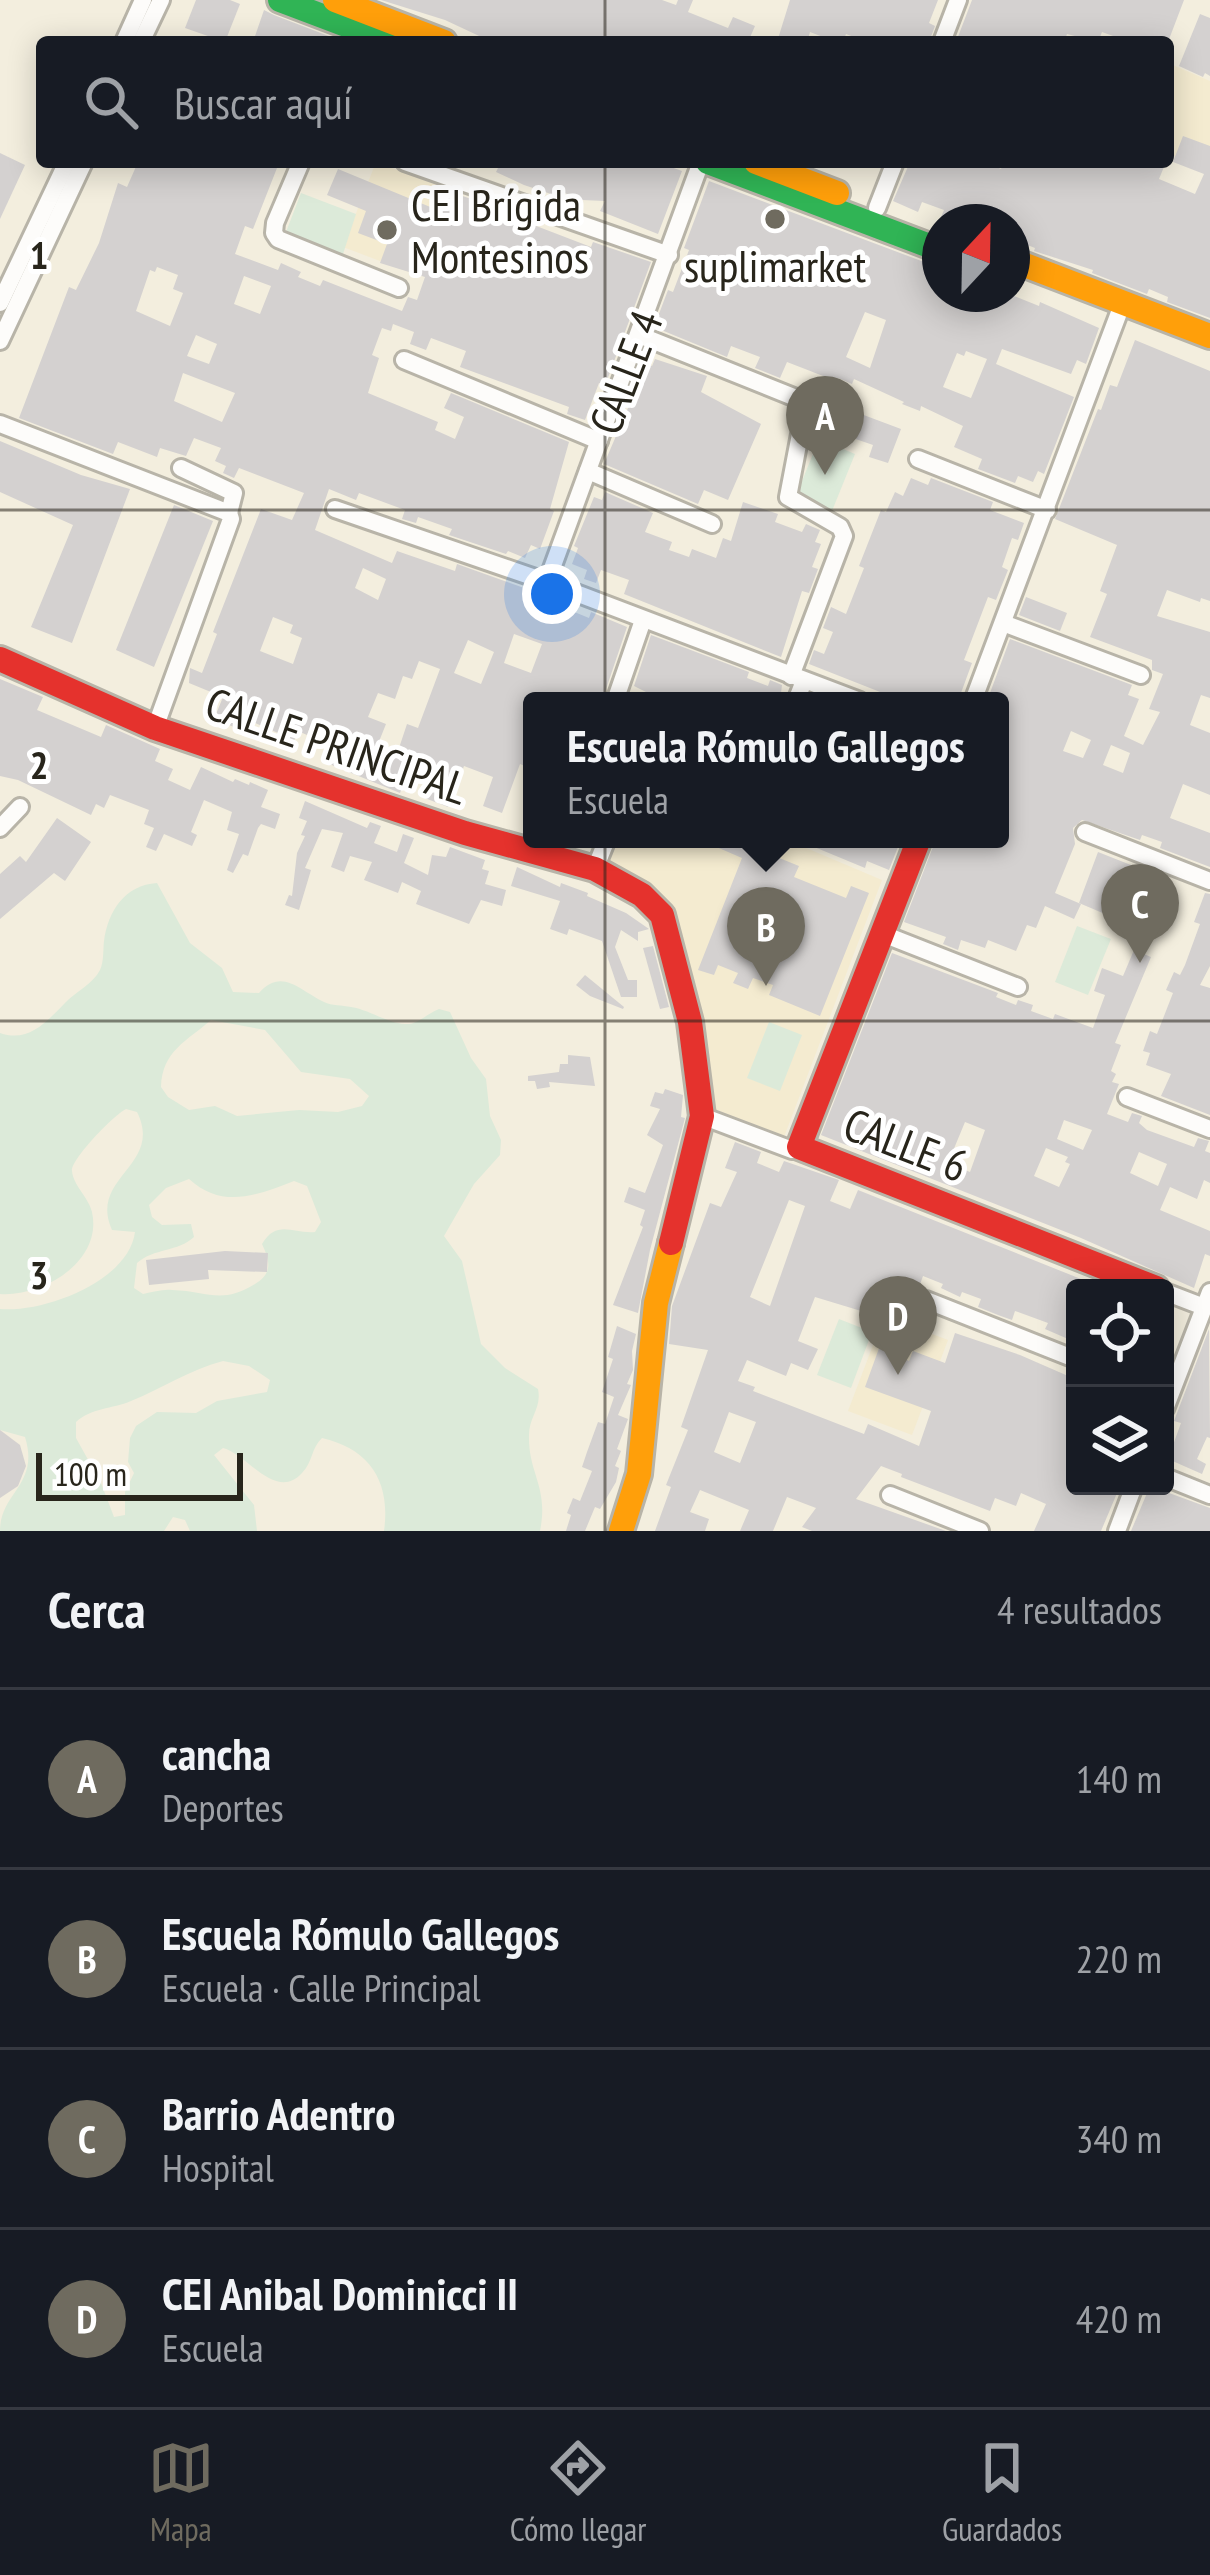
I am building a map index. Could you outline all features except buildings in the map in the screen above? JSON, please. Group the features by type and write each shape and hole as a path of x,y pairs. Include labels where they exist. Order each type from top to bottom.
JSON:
{"street":[{"path":"127,36 143,0"},
{"path":"144,36 161,0"},
{"path":"280,0 375,36"},
{"path":"335,0 428,36"},
{"path":"944,36 957,0"},
{"path":"0,341 4,310 64,168"},
{"path":"4,310 81,168"},
{"path":"298,168 275,223 278,238 399,288"},
{"path":"422,168 669,255"},
{"name":"CALLE 4","path":"547,582 703,168"},
{"path":"721,168 922,243"},
{"path":"772,168 922,225"},
{"path":"877,208 893,168"},
{"path":"1030,268 1210,352"},
{"path":"1030,282 1210,336"},
{"path":"976,692 1121,310"},
{"path":"639,335 801,400 805,408 788,497 840,527 844,536 797,692"},
{"path":"404,360 599,441"},
{"path":"0,424 229,513"},
{"path":"918,459 1047,510"},
{"path":"155,728 231,519 234,493 181,468"},
{"path":"588,471 712,524"},
{"path":"334,509 547,582 836,692"},
{"path":"618,692 643,620"},
{"path":"1003,623 1141,675"},
{"name":"CALLE PRINCIPAL","path":"0,658 155,728 465,833 595,869 642,895 662,915 690,1022 702,1116 656,1304 639,1474 621,1531"},
{"path":"0,829 20,807"},
{"path":"1085,832 1210,881"},
{"path":"595,869 604,848"},
{"name":"CALLE 6","path":"916,848 799,1148 1133,1279"},
{"path":"883,934 1018,987"},
{"path":"1127,1097 1210,1130"},
{"path":"702,1116 792,1150 799,1148"},
{"path":"1172,1387 1207,1300 1174,1294"},
{"path":"926,1300 1066,1355"},
{"path":"1174,1481 1210,1495"},
{"path":"890,1495 980,1531"},
{"path":"1117,1531 1131,1495"}],"shaded area":[{"path":"1174,66 1210,81 1210,170 1174,155"},
{"name":"CEI Brígida Montesinos","path":"374,168 392,168 442,187 409,272 343,247"},
{"path":"614,848 806,848 882,880 784,1137 707,1106 672,908 609,861"},
{"path":"884,1316 948,1340 912,1435 848,1411"}],"green space":[{"path":"301,193 356,214 343,254 286,232"},
{"path":"819,439 855,454 832,511 796,496"},
{"path":"157,883 190,943 222,968 233,992 259,993 267,985 283,982 327,1003 405,1024 439,1009 450,1012 486,1079 490,1116 501,1140 500,1155 474,1184 444,1236 462,1261 481,1344 505,1368 538,1389 529,1435 542,1502 540,1531 384,1531 384,1497 374,1470 353,1450 322,1438 302,1473 282,1482 223,1448 214,1455 254,1505 257,1531 190,1531 185,1520 173,1517 164,1531 0,1531 6,1507 24,1478 28,1453 25,1437 0,1430 0,1309 60,1299 118,1265 135,1232 112,1230 107,1212 116,1184 141,1146 143,1130 137,1112 126,1109 94,1138 74,1165 73,1176 92,1212 93,1230 79,1261 50,1283 0,1294 0,1033 20,1035 36,1029 93,980 101,967 114,910 127,894","holes":["211,1020 265,1030 301,1072 350,1079 369,1096 362,1106 338,1112 237,1116 215,1106 189,1110 168,1097 161,1087 162,1075 177,1048","189,1179 214,1194 240,1197 294,1181 307,1186 321,1222 315,1232 280,1230 268,1236 262,1244 267,1271 243,1290 223,1295 169,1290 143,1294 134,1288 137,1263 194,1237 191,1224 162,1225 152,1217 149,1205 166,1188","223,1361 249,1366 270,1380 267,1392 217,1401 196,1413 157,1412 136,1426 130,1438 128,1462 134,1473 125,1492 125,1515 114,1517 76,1438 76,1422"]},
{"path":"1077,926 1111,939 1088,995 1055,982"},
{"path":"769,1022 802,1035 780,1091 747,1078"},
{"path":"839,1319 872,1332 851,1388 817,1375"}],"traffic: fast":[{"path":"280,0 375,36"},
{"path":"724,168 922,243"}],"traffic: slow":[{"path":"335,0 428,36"},
{"path":"772,168 837,193"},
{"path":"1030,267 1210,336"},
{"path":"621,1531 639,1474 656,1303 671,1243"}],"traffic: jam":[{"path":"0,659 155,728 465,833 595,869 642,895 662,915 690,1022 702,1116 671,1243"},
{"path":"915,848 799,1147 1133,1279"}],"place":[{"name":"suplimarket","path":"775,219"},
{"name":"CEI Brígida Montesinos","path":"387,230"},
{"name":"cancha","path":"825,475"},
{"name":"Barrio Adentro","path":"1140,963"},
{"name":"Escuela Rómulo Gallegos","path":"766,986"},
{"name":"CEI Anibal Dominicci II","path":"898,1375"}]}
